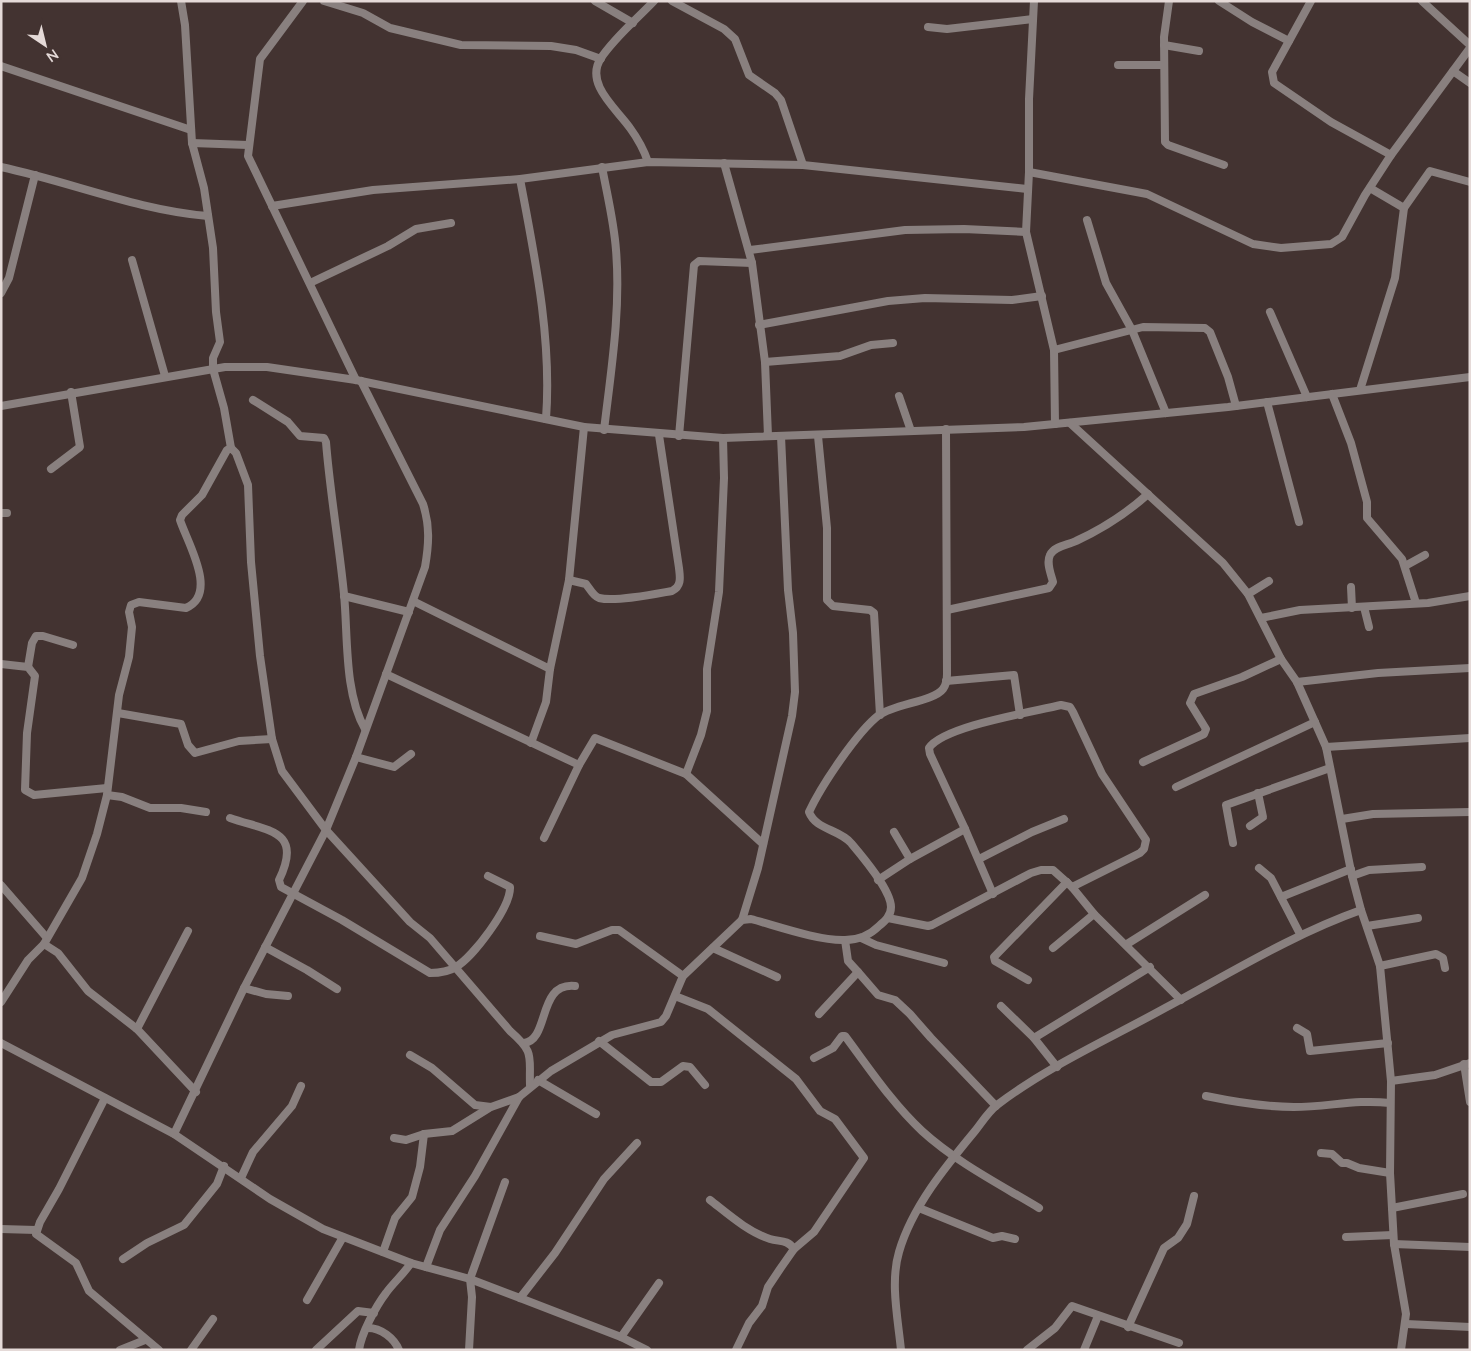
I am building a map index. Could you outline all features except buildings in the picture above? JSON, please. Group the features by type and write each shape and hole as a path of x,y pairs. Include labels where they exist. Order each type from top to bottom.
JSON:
{"street":[{"path":"181,1 186,35 190,130 204,188 208,216 220,342 213,358 213,369 224,408 231,448 236,453 248,485 251,562 259,626 260,656 272,739 282,771 326,830 410,922 430,938 500,1020 524,1042 531,1056 530,1085"},
{"path":"174,1134 196,1092 244,988 326,830 356,757 413,601 425,567 430,541 428,522 423,504 358,380 251,166 248,156 260,59 303,1"},
{"path":"324,1 363,13 390,28 461,45 551,46 576,50 601,59"},
{"path":"595,1 633,23"},
{"path":"648,162 634,134 598,85 596,76 601,59 654,1"},
{"path":"672,1 724,29 735,39 750,75 775,93 781,100 803,165"},
{"path":"1034,1 1029,100 1029,172 1026,232 1054,350 1055,424"},
{"path":"1169,1 1164,45 1166,142 1168,145 1224,165"},
{"path":"1219,1 1228,4 1289,41"},
{"path":"1311,1 1272,72 1274,83 1331,122 1391,155"},
{"path":"1029,172 1147,194 1253,244 1281,248 1318,246 1338,241 1347,231 1370,188 1391,155 1470,46 1422,1"},
{"path":"928,27 947,29 1033,19"},
{"path":"1164,45 1199,51"},
{"path":"1118,65 1164,65"},
{"path":"1,66 190,130"},
{"path":"1453,71 1470,83"},
{"path":"192,143 248,145"},
{"path":"272,206 373,190 520,179 602,166 648,162 803,165 1027,189"},
{"path":"724,163 750,250 765,362 768,436"},
{"path":"602,166 616,249 617,274 615,332 604,430"},
{"path":"1,167 131,202 208,216"},
{"path":"1360,390 1395,278 1404,208 1430,171 1470,182"},
{"path":"1,293 9,278 35,175"},
{"path":"520,179 544,323 548,371 546,419"},
{"path":"1370,188 1404,208"},
{"path":"1087,220 1106,283 1132,330 1166,413"},
{"path":"310,283 388,246 416,229 450,223"},
{"path":"750,250 905,230 1026,232"},
{"path":"132,260 164,376"},
{"path":"679,436 694,265 699,261 752,263"},
{"path":"759,325 888,301 925,298 1012,300 1042,296"},
{"path":"1270,312 1307,397"},
{"path":"1054,350 1132,330 1168,326 1208,330 1228,377 1236,406"},
{"path":"765,362 840,356 871,345 893,343"},
{"path":"1,406 164,376 213,369 267,367 358,380 584,427 659,435 723,438 818,436 1055,424 1236,406 1470,377"},
{"path":"51,469 80,447 71,392"},
{"path":"1332,394 1351,443 1366,502 1367,518 1397,552 1405,566 1416,602"},
{"path":"899,396 911,431"},
{"path":"252,400 288,422 300,436 316,436 324,438 326,442 344,596 348,659 358,718 365,729"},
{"path":"1267,402 1299,522"},
{"path":"1070,422 1223,563 1248,594 1281,659 1296,682 1326,747 1342,819 1351,872 1361,910 1380,966 1391,1081 1390,1173 1393,1239 1406,1324 1401,1350"},
{"path":"531,743 546,702 550,669 569,580 584,427"},
{"path":"742,920 751,919 831,939 845,940 861,938 876,929 888,918 891,908 889,897 850,842 843,835 820,825 812,819 809,812 857,738 880,715 906,703 937,694 944,688 946,681 948,610 946,429"},
{"path":"569,580 586,584 592,594 599,598 626,597 677,589 680,583 679,568 659,435"},
{"path":"426,1267 440,1230 475,1176 519,1096 530,1085 612,1034 660,1022 666,1016 683,976 742,920 763,844 787,742 795,692 793,614 788,582 781,436"},
{"path":"818,436 827,528 827,600 833,606 870,610 874,613 880,715"},
{"path":"686,774 701,735 707,711 707,669 719,592 724,478 723,438"},
{"path":"1,1002 28,960 46,941 82,878 107,792 118,713 129,657 132,627 129,612 131,605 139,602 186,608 199,596 202,587 198,565 180,520 182,515 202,495 227,450 231,448"},
{"path":"948,610 1049,588 1053,582 1048,565 1050,556 1056,549 1078,540 1113,520 1148,494"},
{"path":"1405,566 1426,555"},
{"path":"1248,594 1269,581"},
{"path":"1350,588 1352,608"},
{"path":"344,596 409,612"},
{"path":"1260,618 1300,610 1352,608 1470,596"},
{"path":"413,601 550,669"},
{"path":"1364,607 1369,627"},
{"path":"73,645 43,636 36,636 32,643 28,667 34,676 27,734 25,790 34,795 107,792 150,808 181,808 206,812"},
{"path":"1143,762 1204,734 1206,729 1190,703 1194,694 1281,659"},
{"path":"1,664 28,667"},
{"path":"1296,682 1378,673 1470,668"},
{"path":"386,674 580,765"},
{"path":"946,681 1014,675 1020,714"},
{"path":"993,894 929,748 941,737 991,721 1061,705 1070,707 1102,774 1146,840 1144,849 1140,853 1070,885 995,956 995,961 1028,980"},
{"path":"118,713 181,724 193,753 239,741 272,739"},
{"path":"1176,787 1314,722"},
{"path":"544,838 591,742 596,738 601,738 686,774 763,844"},
{"path":"1326,747 1470,738"},
{"path":"356,757 394,767 411,754"},
{"path":"1233,843 1226,805 1330,768"},
{"path":"1250,826 1264,817 1258,793"},
{"path":"1342,819 1373,814 1470,812"},
{"path":"230,818 263,828 278,835 284,841 288,858 279,882 294,894 342,920 430,973 443,973 464,961 484,937 509,897 510,887 488,876"},
{"path":"978,859 1064,818"},
{"path":"878,880 965,829"},
{"path":"894,832 910,860"},
{"path":"1281,897 1351,872 1422,867"},
{"path":"1259,868 1271,878 1300,934"},
{"path":"888,918 928,926 1041,870 1053,870 1070,885 1094,914 1127,944 1181,1000"},
{"path":"1,885 46,941 58,952 88,991 136,1029 196,1092"},
{"path":"1127,944 1205,894"},
{"path":"901,1350 897,1309 898,1253 905,1234 919,1208 954,1157 996,1106 1057,1067 1300,934 1361,910"},
{"path":"1053,948 1094,914"},
{"path":"1367,926 1418,918"},
{"path":"540,936 576,944 612,930 618,930 683,976"},
{"path":"136,1029 188,931"},
{"path":"861,938 876,945 944,963"},
{"path":"845,940 848,961 878,995 895,1000 910,1014 930,1038 996,1106"},
{"path":"265,947 307,970 336,989"},
{"path":"713,948 777,977"},
{"path":"1380,966 1436,954 1443,958 1445,968"},
{"path":"1034,1038 1150,967"},
{"path":"820,1014 858,972"},
{"path":"524,1042 534,1037 554,993 567,986 574,986"},
{"path":"244,988 266,994 288,996"},
{"path":"675,996 708,1009 796,1079 813,1104 820,1111 835,1120 863,1156 862,1163 814,1232 794,1249 768,1287 762,1306 749,1323 736,1350"},
{"path":"1001,1006 1034,1038 1057,1067"},
{"path":"1297,1028 1307,1034 1310,1051 1388,1043"},
{"path":"814,1058 833,1048 840,1037 845,1036 903,1111 922,1131 954,1157 1039,1208"},
{"path":"599,1041 651,1082 661,1082 683,1066 690,1067 705,1085"},
{"path":"1,1043 174,1134 277,1203 323,1229 411,1263 470,1279 621,1337 647,1350"},
{"path":"410,1055 432,1068 475,1105 491,1107"},
{"path":"1391,1081 1435,1075 1467,1063 1470,1102"},
{"path":"538,1080 596,1114"},
{"path":"241,1178 253,1152 292,1106 301,1086"},
{"path":"394,1138 406,1140 424,1134 452,1131 491,1107 519,1096"},
{"path":"1206,1096 1249,1104 1295,1107 1351,1101 1390,1103"},
{"path":"105,1098 36,1230 36,1234 76,1263 89,1291 144,1340 159,1350"},
{"path":"383,1252 395,1218 412,1197 420,1167 424,1134"},
{"path":"520,1298 555,1253 604,1179 637,1143"},
{"path":"1321,1153 1332,1154 1342,1163 1359,1168 1390,1173"},
{"path":"123,1259 148,1243 184,1225 217,1184 224,1166"},
{"path":"469,1350 472,1297 470,1279 505,1182"},
{"path":"1392,1208 1463,1194"},
{"path":"1128,1327 1164,1248 1178,1238 1187,1224 1194,1196"},
{"path":"710,1200 756,1233 770,1239 786,1242 794,1249"},
{"path":"919,1208 993,1238 1002,1236 1015,1239"},
{"path":"1,1229 36,1230"},
{"path":"307,1300 343,1237"},
{"path":"1346,1237 1393,1239 1470,1247"},
{"path":"360,1350 374,1313 386,1293 400,1279 411,1263"},
{"path":"621,1337 659,1283"},
{"path":"1027,1350 1055,1328 1070,1307 1179,1343"},
{"path":"316,1350 358,1311 374,1313"},
{"path":"1084,1350 1098,1316"},
{"path":"191,1350 213,1319"},
{"path":"1406,1324 1470,1327"},
{"path":"368,1328 376,1328 394,1339 399,1350"},
{"path":"120,1350 144,1340"}]}
